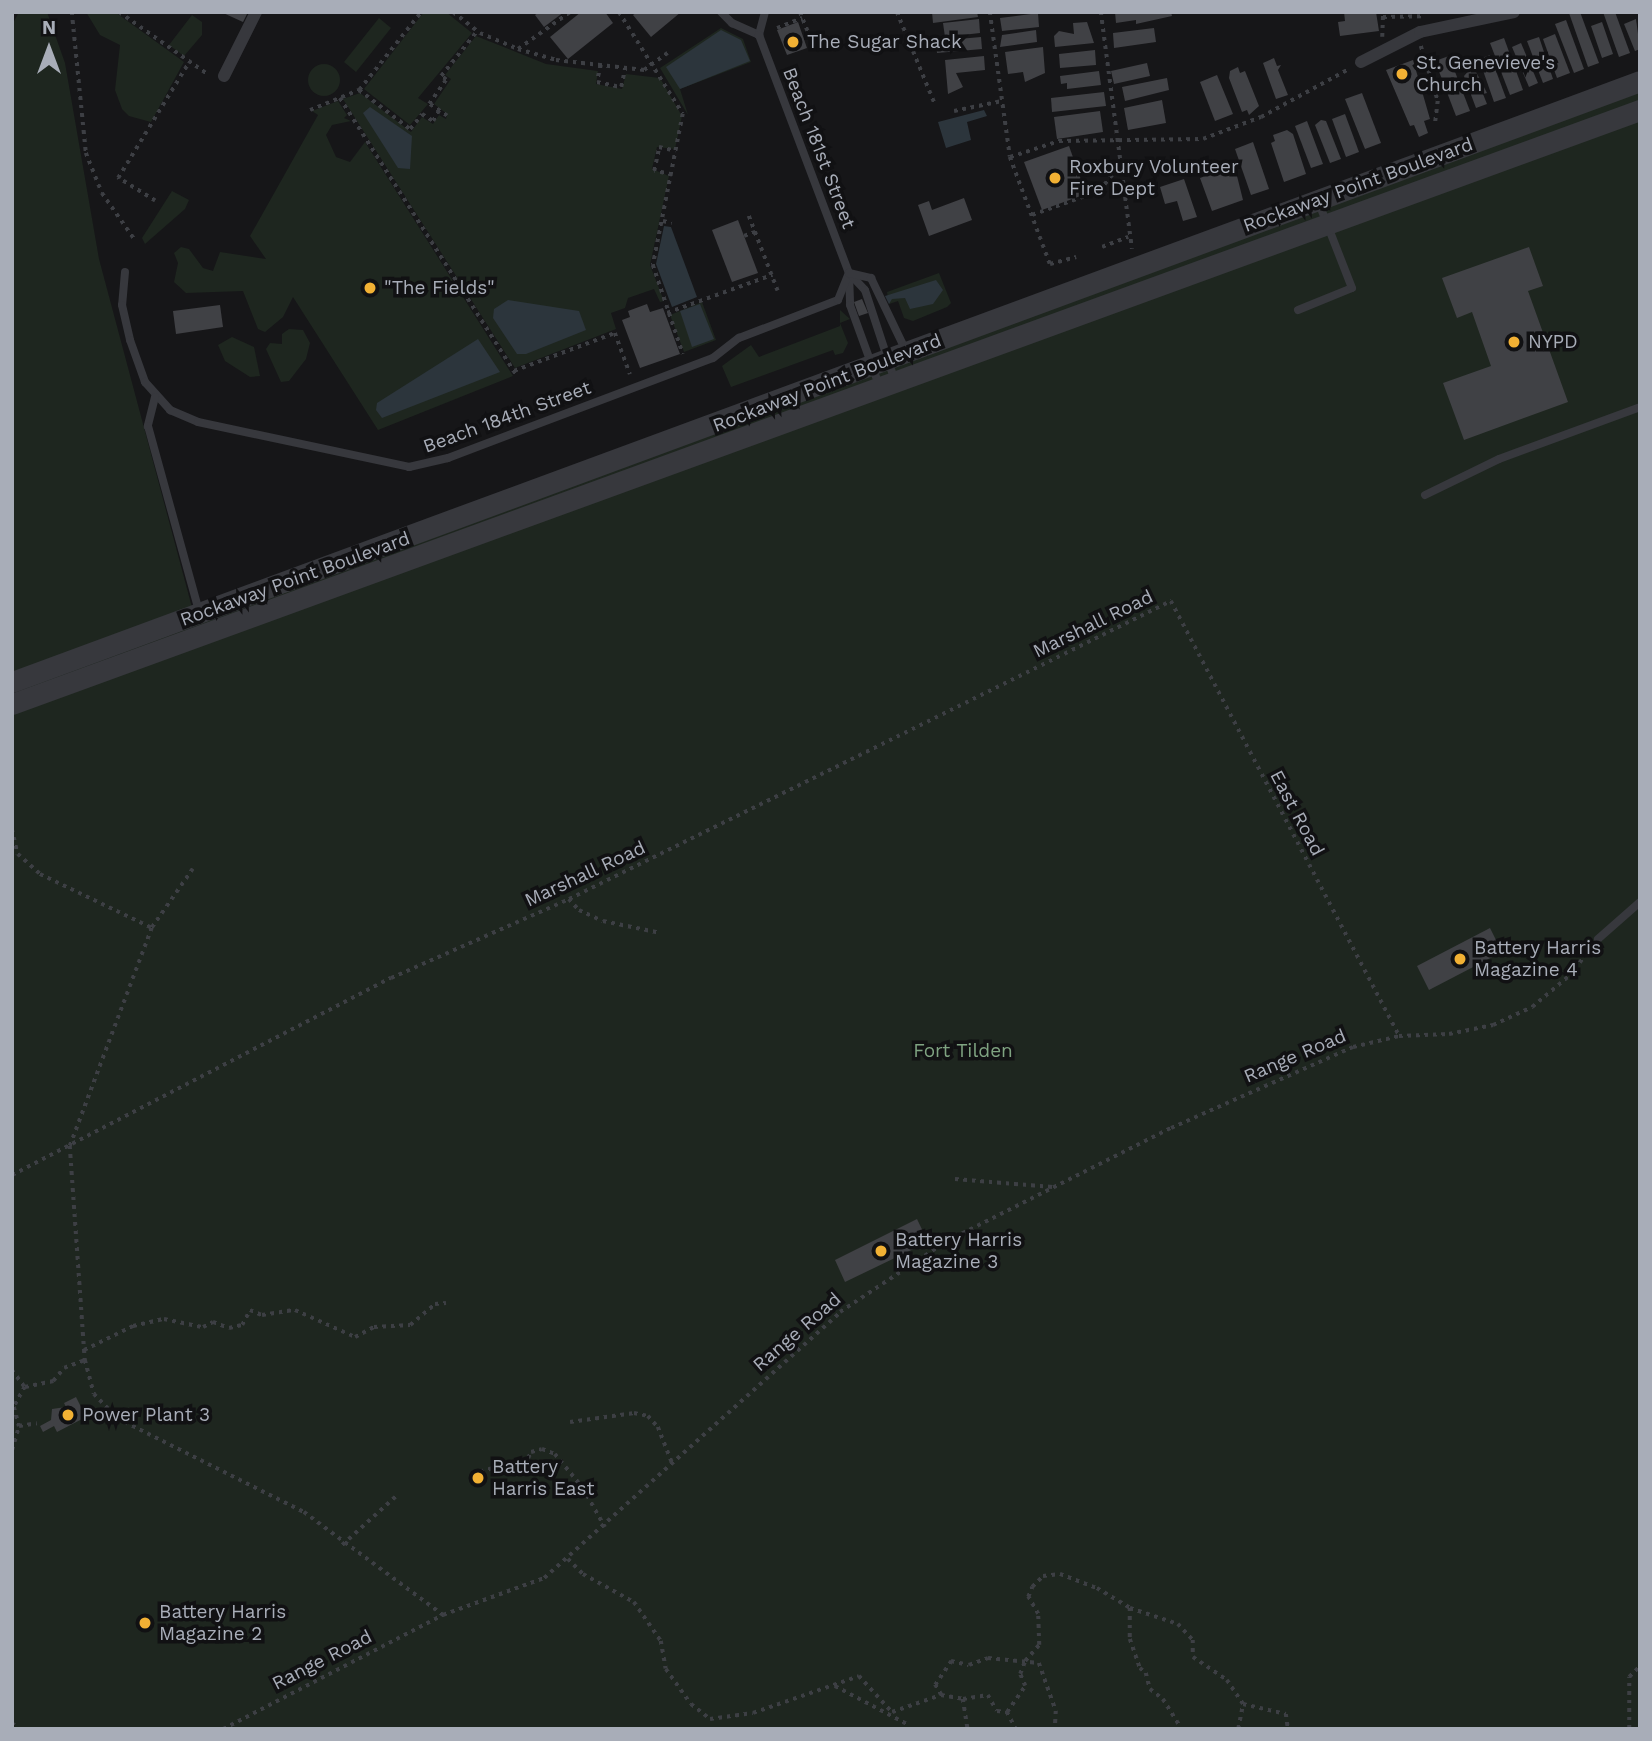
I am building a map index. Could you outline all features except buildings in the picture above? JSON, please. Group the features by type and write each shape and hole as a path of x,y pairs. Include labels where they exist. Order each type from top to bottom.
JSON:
{"street":[{"path":"224,76 256,12"},
{"path":"1361,62 1420,32 1514,12"},
{"name":"Rockaway Point Boulevard","path":"12,682 1640,81"},
{"name":"Rockaway Point Boulevard","path":"12,704 1640,110"},
{"path":"1017,312 1024,335"}],"lane":[{"path":"721,12 732,23 759,34 765,12"},
{"name":"Beach 181st Street","path":"759,34 849,273 850,305 891,359 888,385"},
{"path":"1402,168 1412,193"},
{"path":"1298,310 1352,288 1317,199"},
{"path":"125,272 122,305 130,341 155,397 148,426 199,613"},
{"path":"849,273 871,278 896,338 891,359"},
{"name":"Beach 181st Street","path":"849,273 865,290 891,359 888,385"},
{"name":"Beach 184th Street","path":"155,397 198,422 378,464 419,465 713,358 739,338 838,300 849,273"},
{"path":"1094,284 1103,307"},
{"path":"1425,495 1499,459 1640,407"},
{"path":"235,601 242,621"},
{"path":"1598,939 1640,902"}],"path":[{"path":"72,12 86,153 102,193 135,240"},
{"path":"119,12 198,68"},
{"path":"310,110 359,90 421,12"},
{"path":"453,12 477,31 518,49 601,65 644,70 667,53"},
{"path":"518,49 570,12"},
{"path":"619,12 643,44 683,114 653,265 683,355"},
{"path":"800,12 814,47"},
{"path":"898,12 935,104"},
{"path":"990,12 1010,156 1050,264 1076,257"},
{"path":"1101,12 1128,237 1135,256"},
{"path":"1383,12 1383,50"},
{"path":"777,28 802,18"},
{"path":"447,116 429,104 446,80 441,76 477,31"},
{"path":"1420,32 1438,102 1435,126"},
{"path":"155,201 118,178 189,62"},
{"path":"1010,156 1055,142 1203,139 1261,117 1361,62"},
{"path":"601,65 597,82 621,88 625,68"},
{"path":"359,90 410,129 422,114 432,121 439,110"},
{"path":"340,98 515,373 615,333 629,374 640,370"},
{"path":"954,111 1002,101"},
{"path":"671,175 654,172 659,147 676,151"},
{"path":"1032,215 1099,191 1119,166"},
{"path":"749,216 778,291"},
{"path":"663,221 672,223"},
{"path":"744,236 755,232"},
{"path":"1102,247 1128,237"},
{"path":"667,313 772,275"},
{"path":"749,276 752,282"},
{"path":"672,358 693,351"},
{"name":"Marshall Road","path":"12,1175 391,978 569,899 1171,601"},
{"name":"East Road","path":"1171,601 1399,1036"},
{"path":"12,829 18,854 40,874 152,928"},
{"path":"193,869 152,928 70,1146 84,1350 94,1394 117,1418 304,1512 342,1545 443,1615"},
{"path":"569,899 579,910 603,921 661,933"},
{"name":"Range Road","path":"223,1729 443,1615 544,1578 605,1527 840,1312 947,1241 1171,1128 1353,1047 1399,1036 1450,1034 1493,1025 1532,1007 1569,976 1598,939"},
{"path":"955,1179 1055,1187"},
{"path":"84,1350 133,1326 164,1318 203,1327 214,1322 229,1328 242,1325 250,1310 262,1315 295,1310 355,1337 374,1327 410,1325 435,1304 446,1303"},
{"path":"12,1317 12,1334"},
{"path":"12,1450 19,1426 13,1407 25,1387 53,1381 64,1368 85,1360"},
{"path":"12,1370 25,1387"},
{"path":"570,1422 634,1413 648,1416 658,1427 673,1465"},
{"path":"19,1426 37,1423"},
{"path":"478,1478 472,1474 528,1458 531,1452 542,1450 555,1454 583,1488 605,1527"},
{"path":"342,1545 396,1496"},
{"path":"568,1559 583,1574 634,1602 661,1641 666,1669 691,1704 710,1718 753,1713 859,1676 892,1712"},
{"path":"1007,1712 1024,1686 1020,1674 1024,1661 1039,1645 1038,1614 1028,1597 1043,1576 1060,1574 1067,1580 1078,1579 1130,1608 1178,1624 1193,1640 1193,1657 1227,1680 1243,1704 1286,1714 1288,1729"},
{"path":"1130,1608 1130,1639 1140,1668 1146,1673 1150,1689 1163,1699 1182,1729"},
{"path":"941,1695 935,1685 951,1661 969,1665 988,1658 1040,1664 1047,1678 1055,1729"},
{"path":"1629,1729 1629,1678 1640,1666"},
{"path":"833,1685 892,1712 909,1724"},
{"path":"892,1712 941,1695 963,1699 988,1695 998,1710 1007,1712 1016,1729"},
{"path":"963,1699 968,1729"},
{"path":"1238,1729 1243,1704"},
{"path":"12,1723 19,1729"}],"green space":[{"name":"Fort Tilden","path":"19,12 47,12 65,63 99,259 194,615 1640,81 1640,1729 12,1729 12,25"},
{"path":"86,12 115,12 184,62 151,122 129,116 122,109 115,90 120,45 100,35"},
{"path":"424,12 446,12 472,33 418,98 428,104 410,125 364,89"},
{"path":"192,15 202,22 202,35 184,56 169,45"},
{"path":"379,18 391,28 356,72 344,62"},
{"path":"721,28 743,39 751,62 680,89 688,115 660,68"},
{"path":"476,36 546,64 598,71 596,84 622,89 626,74 660,78 682,116 675,149 657,147 652,169 669,176 650,265 664,301 660,302 654,289 628,298 625,308 611,313 616,329 515,368 343,99 360,93 411,132 422,117 433,124 439,115 446,119 447,114 434,104 451,79 445,75"},
{"path":"324,64 336,68 340,80 336,92 324,96 312,92 308,80 312,68"},
{"path":"338,101 347,115 344,118 351,121 332,125 326,135 336,157 350,162 365,142 513,376 378,430 293,297 283,317 265,332 258,329 243,291 186,293 174,282 178,263 174,253 181,247 189,249 203,268 213,271 220,252 266,259 250,236 318,115 312,111"},
{"path":"172,191 189,200 185,209 145,244 142,238"},
{"path":"939,273 951,303 947,307 913,321 904,318 898,301 889,304 887,292"},
{"path":"702,302 716,340 684,352 670,315"},
{"path":"840,310 850,319 840,323"},
{"path":"840,323 848,343 843,353 835,355 833,350 731,387 722,366 751,345 759,357 840,326"},
{"path":"289,329 303,330 310,343 306,359 289,381 281,382 266,349 270,343 282,344 282,334"},
{"path":"232,337 254,347 260,376 250,377 225,361 218,345"}],"shaded area":[{"path":"721,30 741,40 750,61 680,89 666,67"},
{"path":"370,107 412,136 410,169 398,168 363,113"},
{"path":"984,110 987,116 967,122 971,140 946,148 938,122"},
{"path":"664,226 671,227 697,297 672,307 656,264"},
{"path":"936,280 943,290 933,304 910,309 905,298 892,299 889,304 885,296"},
{"path":"508,300 579,311 586,330 526,354 517,354 493,318 494,309"},
{"path":"700,304 714,339 692,347 680,311"},
{"path":"478,339 500,372 382,418 376,410 377,403"}],"place":[{"name":"The Sugar Shack","path":"793,42"},
{"name":"St. Genevieve's Church","path":"1402,74"},
{"name":"Roxbury Volunteer Fire Dept","path":"1055,178"},
{"name":"\"The Fields\"","path":"370,288"},
{"name":"NYPD","path":"1514,342"},
{"name":"Battery Harris Magazine 4","path":"1460,959"},
{"name":"Battery Harris Magazine 3","path":"881,1251"},
{"name":"Power Plant 3","path":"68,1415"},
{"name":"Battery Harris East","path":"478,1478"},
{"name":"Battery Harris Magazine 2","path":"145,1623"}]}
